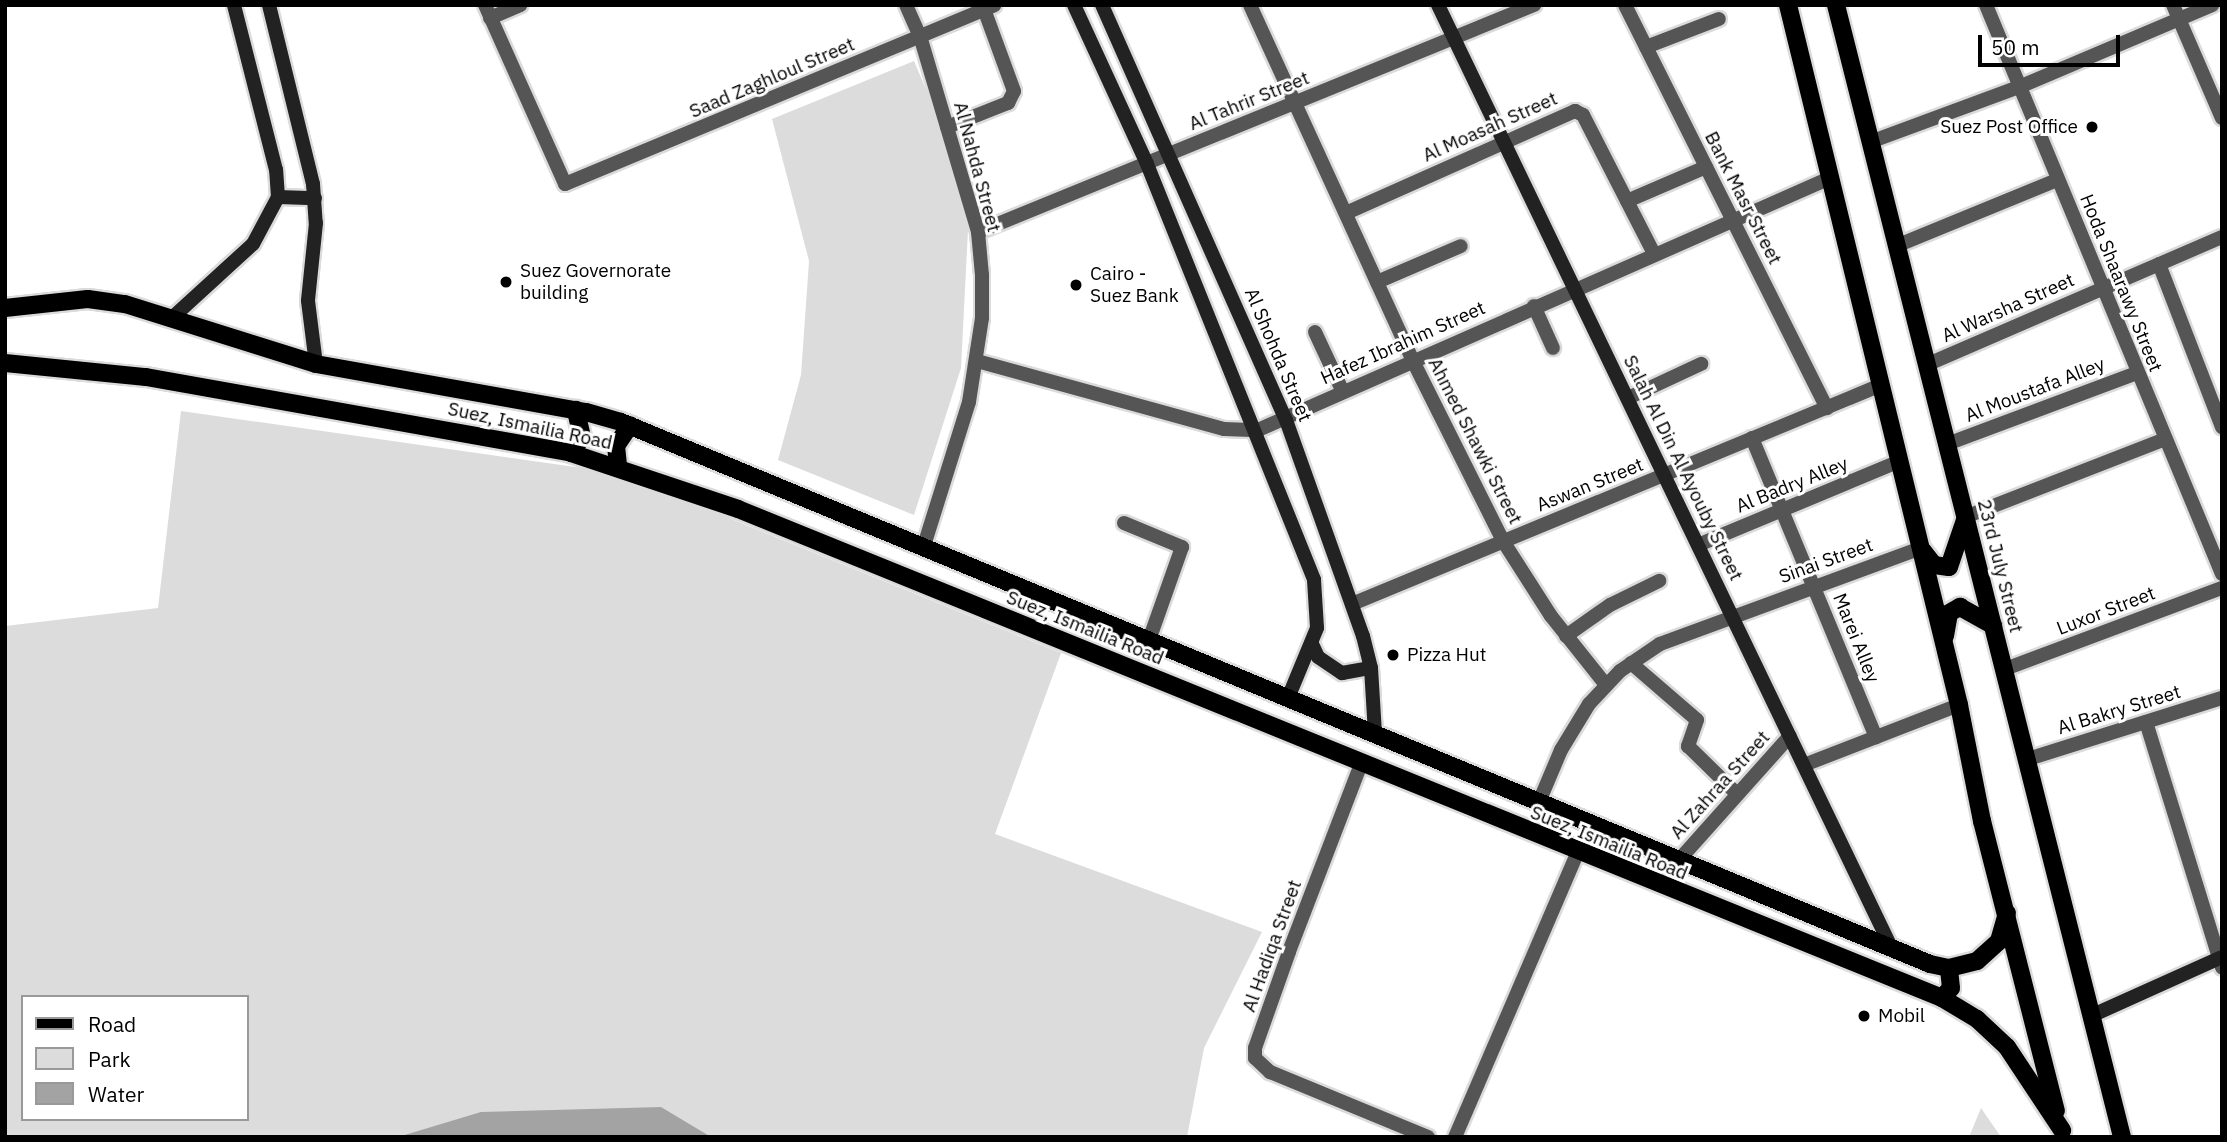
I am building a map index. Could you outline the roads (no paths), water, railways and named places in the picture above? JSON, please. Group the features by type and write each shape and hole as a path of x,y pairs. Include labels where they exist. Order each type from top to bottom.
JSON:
{"main road":[{"path":"1788,5 1959,705 2007,913 2063,1133"},
{"name":"23rd July Street","path":"1836,5 2094,1015 2122,1137"},
{"name":"Suez, Ismailia Road","path":"5,308 88,299 173,317 316,364 576,410 630,425 1892,949 1949,968"},
{"name":"Suez, Ismailia Road","path":"5,363 159,379 571,453 618,465 751,514 1577,854 1942,998 1977,1019 2007,1047 2063,1133"},
{"path":"571,453 582,437 576,410"},
{"path":"618,465 616,446 630,425"},
{"path":"1921,548 1934,565 1949,567 1965,517"},
{"path":"1944,643 1946,619 1953,609 1966,608 1993,625"},
{"path":"1942,998 1952,981 1949,968 1964,966 1987,954 1998,941 2007,913"}],"street":[{"path":"173,317 253,244 265,229 278,197 276,170 234,5"},
{"path":"270,5 315,198 308,301 316,364"},
{"path":"488,12 520,5"},
{"name":"Al Nahda Street","path":"906,5 920,36 978,232 982,318 977,361 924,547"},
{"path":"1074,5 1147,164 1258,430 1314,579 1319,612 1312,644 1288,698"},
{"name":"Al Shohda Street","path":"1102,5 1286,420 1352,604 1371,668 1375,734"},
{"name":"Ahmed Shawki Street","path":"1250,5 1412,359 1503,541 1566,636 1606,685"},
{"name":"Salah Al Din Al Ayouby Street","path":"1438,5 1892,949"},
{"name":"Al Tahrir Street","path":"978,232 1534,5"},
{"name":"Bank Masr Street","path":"1625,5 1827,408"},
{"name":"Hoda Shaarawy Street","path":"1986,5 2222,574"},
{"path":"2173,5 2220,112"},
{"path":"1870,142 2019,87 2212,5"},
{"path":"947,127 1008,103 1014,91 989,7"},
{"name":"Saad Zaghloul Street","path":"488,12 565,184 989,7"},
{"path":"1646,47 1719,19"},
{"name":"Al Moasah Street","path":"1346,213 1571,111 1580,112 1654,254"},
{"path":"1627,201 1706,167"},
{"name":"Hafez Ibrahim Street","path":"977,361 1224,429 1258,430 1286,420 1342,390 1412,359 1830,178"},
{"path":"1896,246 2057,180"},
{"path":"278,197 315,198"},
{"name":"Al Warsha Street","path":"1926,365 2222,237"},
{"path":"1377,282 1461,246"},
{"path":"2159,264 2222,427"},
{"path":"1534,306 1553,348"},
{"path":"1315,332 1342,390"},
{"path":"1628,398 1701,364"},
{"name":"Al Moustafa Alley","path":"1947,444 2137,373"},
{"name":"Aswan Street","path":"1352,604 1881,385"},
{"name":"Marei Alley","path":"1752,438 1876,737"},
{"path":"1965,517 2165,439"},
{"name":"Al Badry Alley","path":"1698,545 1900,461"},
{"path":"1124,523 1182,547 1149,640"},
{"name":"Sinai Street","path":"1539,802 1574,726 1606,685 1631,663 1678,635 1921,548"},
{"path":"1566,636 1611,605 1659,581"},
{"name":"Luxor Street","path":"2005,669 2222,588"},
{"path":"1312,644 1318,657 1342,673 1371,668"},
{"path":"1631,663 1697,720 1688,746 1737,794"},
{"name":"Al Bakry Street","path":"2028,759 2222,698"},
{"path":"1804,765 1959,705"},
{"path":"2094,1015 2221,961 2146,722"},
{"name":"Al Zahraa Street","path":"1679,860 1790,736"},
{"name":"Al Hadiqa Street","path":"1362,764 1255,1048 1255,1058 1270,1072 1428,1137"},
{"path":"1455,1137 1577,854"}],"water":[{"path":"661,1107 711,1137 398,1137 481,1112"}],"place":[{"name":"Suez Post Office","path":"2092,127"},
{"name":"Suez Governorate building","path":"506,282"},
{"name":"Cairo - Suez Bank","path":"1076,285"},
{"name":"Pizza Hut","path":"1393,655"},
{"name":"Mobil","path":"1864,1016"}]}
